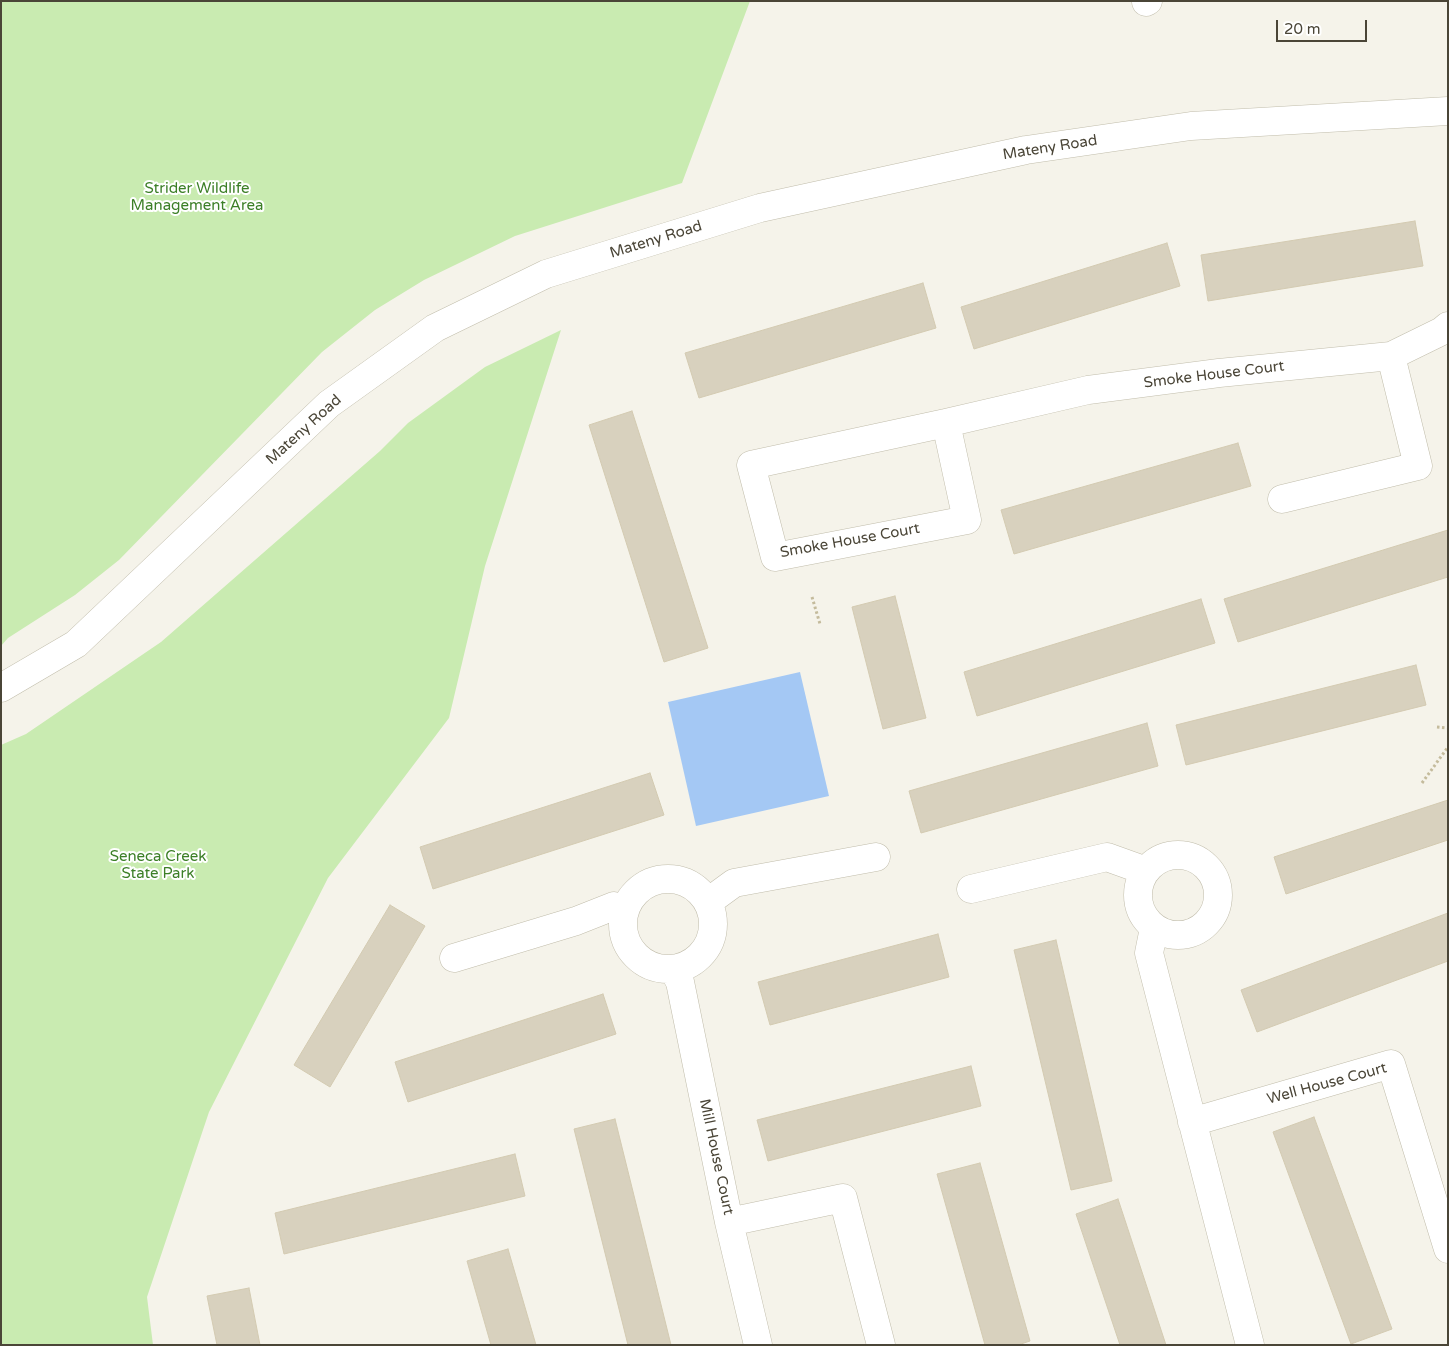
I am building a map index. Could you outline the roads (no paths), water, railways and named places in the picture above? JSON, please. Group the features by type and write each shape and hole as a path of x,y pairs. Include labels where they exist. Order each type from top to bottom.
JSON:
{"street":[{"name":"Mateny Road","path":"1,688 76,644 330,404 436,328 546,274 760,208 1026,150 1191,126 1448,111"},
{"name":"Smoke House Court","path":"946,423 966,520 775,557 751,465 1088,390 1220,373 1391,356 1442,331 1448,326"},
{"path":"1282,499 1418,466 1391,356"},
{"path":"1172,855 1189,856 1203,863 1213,875 1219,890 1218,906 1211,920 1199,930 1184,936 1168,935 1154,928 1143,916 1138,901 1139,885 1146,871 1158,860 1172,855"},
{"path":"708,902 734,883 876,857"},
{"path":"971,889 1107,857 1146,871"},
{"path":"663,878 680,880 696,888 708,902 713,919 712,936 704,952 690,964 673,969 655,968 640,959 628,946 622,929 624,911 632,895 646,884 663,878"},
{"path":"454,958 576,921 614,906 624,911"},
{"path":"1154,928 1149,953 1250,1345"},
{"name":"Mill House Court","path":"673,969 680,982 729,1222 758,1345"},
{"name":"Well House Court","path":"1192,1122 1391,1064 1448,1249"},
{"path":"729,1222 843,1198 880,1345"}],"water":[{"path":"800,672 829,796 696,826 668,702"}],"park label":[{"name":"Strider Wildlife Management Area","path":"197,198"},
{"name":"Seneca Creek State Park","path":"158,866"}]}
